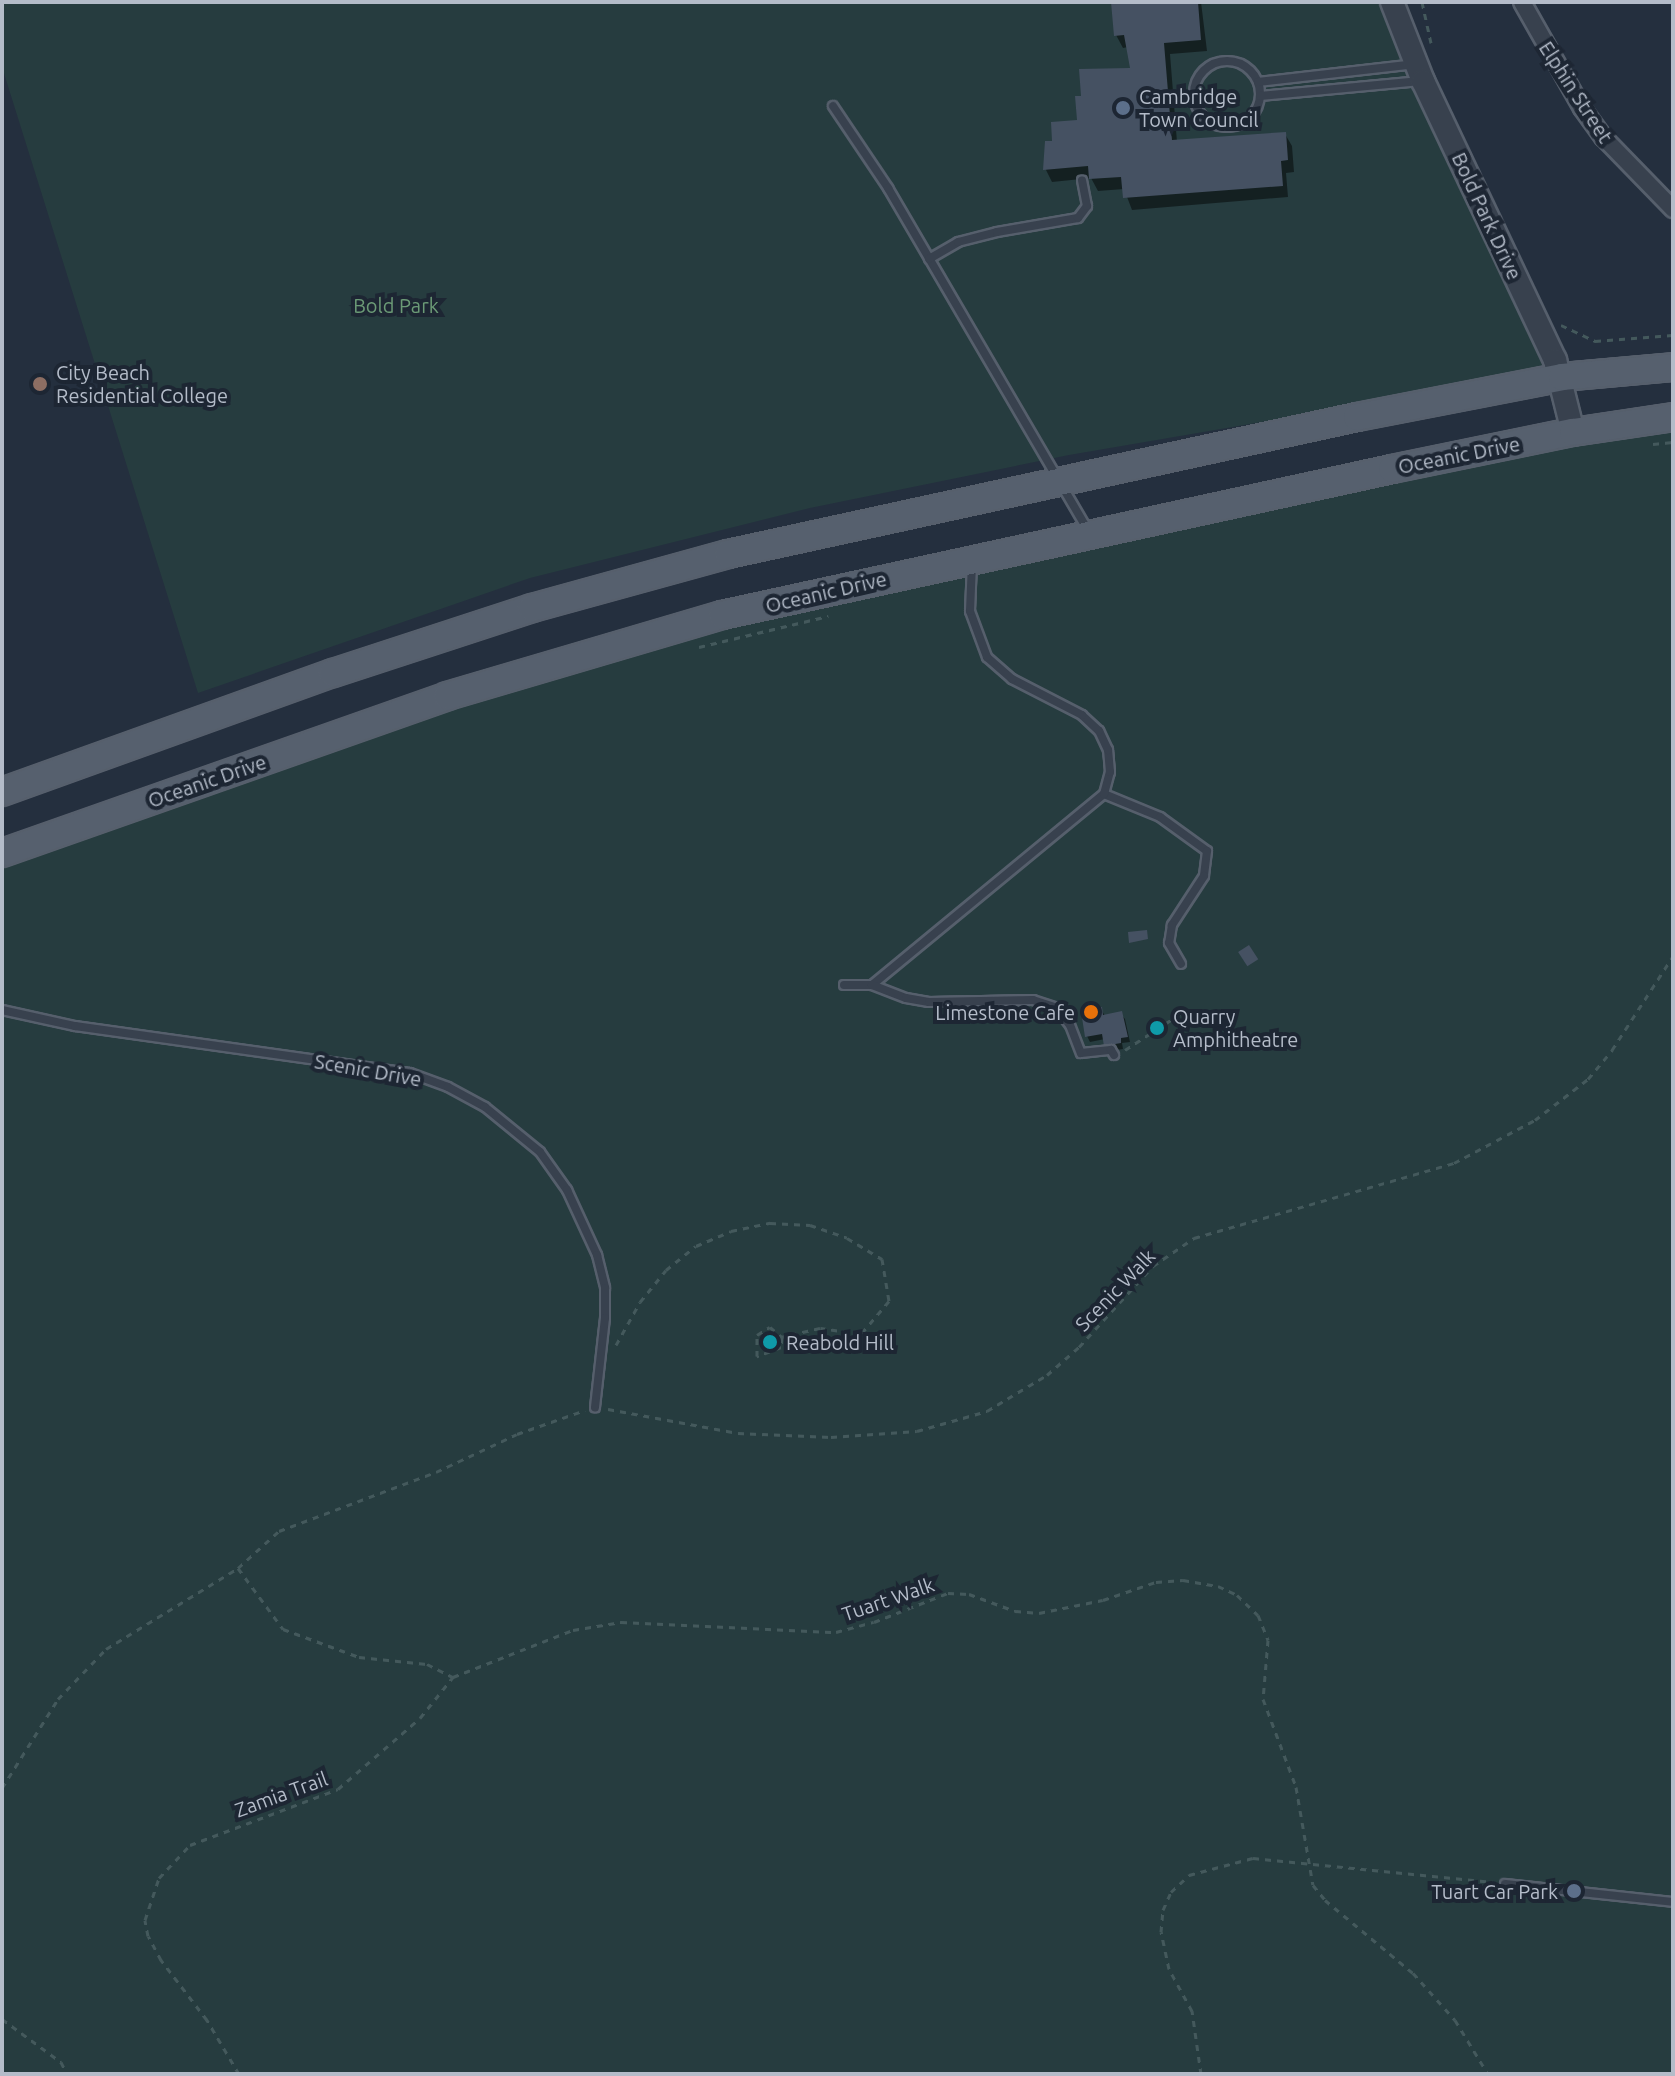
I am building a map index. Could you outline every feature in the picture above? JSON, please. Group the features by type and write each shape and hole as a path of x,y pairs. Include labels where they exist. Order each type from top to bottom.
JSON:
{"main road":[{"path":"2,792 333,673 532,608 728,554 1059,480 1562,377 1673,367"},
{"name":"Oceanic Drive","path":"2,853 447,696 560,660 722,615 1573,432 1673,417"}],"street":[{"name":"Bold Park Drive","path":"1392,2 1420,72 1562,377 1573,432"},
{"name":"Elphin Street","path":"1522,2 1582,108 1604,138 1673,209"}],"lane":[{"path":"1222,61 1244,66 1258,82 1260,96 1258,107 1242,124 1220,127 1201,114 1194,93 1202,72 1222,61"},
{"path":"1258,82 1420,72"},
{"path":"1260,96 1420,72"},
{"path":"833,106 888,188 1090,534"},
{"path":"929,259 958,242 1078,218 1087,206 1082,180"},
{"path":"872,985 1104,794 1110,772 1108,750 1099,731 1082,715 1012,679 987,657 970,611 969,583 973,559"},
{"path":"1104,794 1160,817 1207,851 1204,876 1172,925 1169,943 1181,964"},
{"path":"844,985 872,985 906,998 929,1002 1033,1000 1057,1008 1070,1025 1081,1053 1111,1050 1114,1055"},
{"name":"Scenic Drive","path":"2,1010 90,1028 410,1073 448,1087 485,1107 540,1152 586,1225 605,1288 595,1407"},
{"path":"1505,1884 1673,1902"}],"path":[{"path":"1422,2 1431,45"},
{"path":"1553,318 1570,331 1595,341 1673,335"},
{"path":"1643,445 1673,442"},
{"path":"690,649 829,616"},
{"name":"Scenic Walk","path":"595,1407 738,1433 805,1437 917,1431 987,1411 1047,1375 1079,1347 1153,1266 1194,1238 1454,1163 1535,1120 1588,1079 1612,1050 1673,956"},
{"path":"1114,1055 1183,1012"},
{"path":"597,1371 614,1360 619,1339 630,1326 640,1302 666,1270 696,1246 731,1231 770,1223 810,1225 847,1238 882,1259 889,1301 861,1334 820,1328 782,1337"},
{"path":"770,1327 782,1337 777,1351 761,1357 755,1354 760,1330 770,1327"},
{"path":"610,1346 612,1337"},
{"path":"2,1788 58,1699 106,1649 238,1568 279,1531 436,1472 517,1434 595,1407"},
{"path":"238,1568 283,1629 359,1657 427,1664 453,1677"},
{"name":"Tuart Walk","path":"453,1677 573,1630 621,1622 836,1632 874,1622 948,1593 969,1594 1015,1611 1039,1613 1103,1600 1156,1582 1183,1580 1218,1586 1237,1595 1258,1615 1268,1640 1263,1699 1296,1787 1313,1885 1325,1900 1413,1973 1455,2020 1488,2074"},
{"name":"Zamia Trail","path":"239,2074 207,2020 161,1960 148,1936 145,1920 148,1901 159,1878 190,1845 338,1789 420,1718 453,1677"},
{"path":"1201,2074 1192,2011 1169,1969 1161,1932 1163,1910 1171,1892 1189,1875 1253,1858 1505,1884"},
{"path":"2,2019 61,2062 67,2074"}],"green space":[{"name":"Bold Park","path":"2,2 1380,2 1416,89 1555,372 1069,455 810,508 530,578 198,693 2,67"},
{"path":"1673,427 1673,2074 2,2074 2,863 564,669 726,625 1575,442"}],"building":[{"name":"Cambridge Town Council","path":"1111,2 1198,2 1201,40 1164,43 1172,140 1286,132 1288,160 1281,161 1283,186 1123,198 1121,177 1089,179 1088,166 1043,170 1045,141 1052,141 1051,122 1077,120 1075,96 1081,96 1079,69 1130,68 1124,35 1114,36"},
{"path":"1147,930 1148,939 1129,943 1128,932"},
{"path":"1249,945 1258,959 1247,966 1238,952"},
{"path":"1102,1007 1103,1015 1122,1011 1128,1037 1121,1038 1121,1043 1104,1046 1102,1034 1085,1037 1081,1011"}],"place":[{"name":"Cambridge Town Council","path":"1123,108"},
{"name":"City Beach Residential College","path":"40,384"},
{"name":"Limestone Cafe","path":"1091,1012"},
{"name":"Quarry Amphitheatre","path":"1157,1028"},
{"name":"Reabold Hill","path":"770,1342"},
{"name":"Tuart Car Park","path":"1574,1891"}]}
